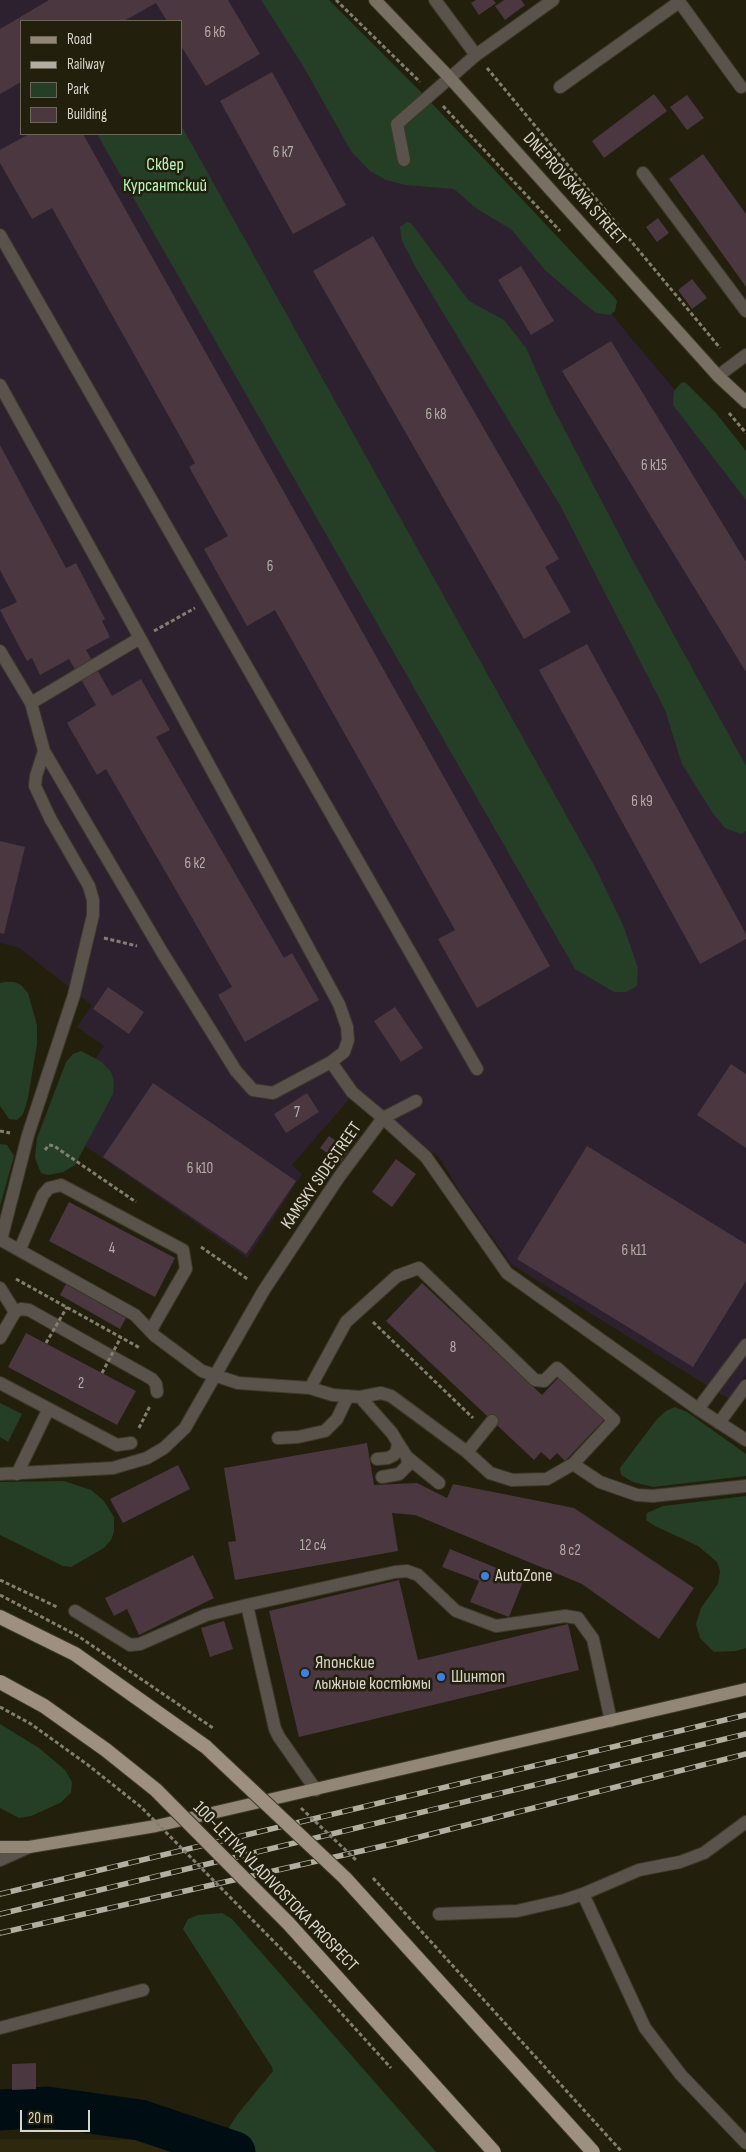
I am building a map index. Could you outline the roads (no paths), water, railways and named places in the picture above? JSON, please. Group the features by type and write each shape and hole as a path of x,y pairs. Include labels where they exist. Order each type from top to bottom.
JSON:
{"highway":[{"path":"0,1617 75,1654 206,1747 345,1878 593,2152"},
{"name":"100-LETIYA VLADIVOSTOKA PROSPECT","path":"0,1682 44,1706 106,1750 156,1790 289,1924 494,2152"}],"main road":[{"name":"DNEPROVSKAYA STREET","path":"375,0 449,77 718,376 746,402"},
{"path":"0,1847 29,1847 156,1826 746,1689"}],"street":[{"path":"436,0 476,54"},
{"path":"404,160 397,124 476,54 553,0"},
{"path":"560,87 678,1 741,87"},
{"path":"642,173 746,311"},
{"path":"0,235 477,1068"},
{"path":"718,376 746,355"},
{"path":"0,385 339,1004 347,1027 348,1040 344,1052 332,1062 272,1093 253,1090 236,1071 162,952 44,751 31,703 0,650"},
{"path":"31,703 140,638"},
{"path":"44,751 36,776 36,786 50,818 89,886 93,900 93,915 74,995 28,1135 0,1240 20,1249 135,1315 155,1336 202,1371 238,1384 310,1388 333,1396 354,1397 381,1393 391,1396 467,1452 490,1473 512,1480 547,1479 573,1464 614,1420 557,1368 544,1381 532,1382 420,1268 397,1276 346,1322 310,1388"},
{"path":"332,1062 352,1092 383,1118 416,1101"},
{"name":"KAMSKY SIDESTREET","path":"0,1474 112,1468 147,1458 164,1448 185,1428 264,1290 383,1118 426,1157 507,1273 698,1409 746,1440"},
{"path":"20,1249 43,1195 49,1188 61,1185 183,1250 186,1269 151,1330"},
{"path":"0,1288 14,1312"},
{"path":"0,1338 14,1312 21,1309 29,1310 152,1379 156,1384 157,1392"},
{"path":"698,1409 746,1345"},
{"path":"0,1382 48,1410 117,1445 131,1443"},
{"path":"719,1423 746,1386"},
{"path":"278,1438 298,1437 325,1430 354,1397"},
{"path":"354,1397 392,1433 407,1457 438,1483"},
{"path":"17,1474 48,1410"},
{"path":"467,1452 488,1425"},
{"path":"377,1459 388,1458 394,1455 398,1450 398,1443"},
{"path":"382,1477 399,1474 405,1470 408,1465 407,1457"},
{"path":"573,1464 600,1482 637,1495 653,1496 746,1486"},
{"path":"75,1612 130,1645 140,1644 206,1615 394,1572 407,1571 418,1575 456,1611 496,1626 565,1616 578,1618 595,1644 611,1721"},
{"path":"247,1605 275,1729 316,1790"},
{"path":"439,1914 517,1911 583,1894 639,1870 680,1862 704,1853 746,1822"},
{"path":"0,1860 29,1847"},
{"path":"583,1894 645,2028 681,2075 746,2143"},
{"path":"0,2028 143,1990"}],"waterway":[{"path":"0,2110 47,2107 140,2120 235,2152"}],"railway":[{"path":"0,1894 746,1715"},
{"path":"0,1914 746,1734"},
{"path":"0,1933 392,1844 746,1754"}],"place":[{"name":"AutoZone","path":"485,1576"},
{"name":"Японские лыжные костюмы","path":"305,1673"},
{"name":"Шинтоп","path":"441,1677"}],"park label":[{"name":"Сквер Курсантский","path":"165,175"}]}
